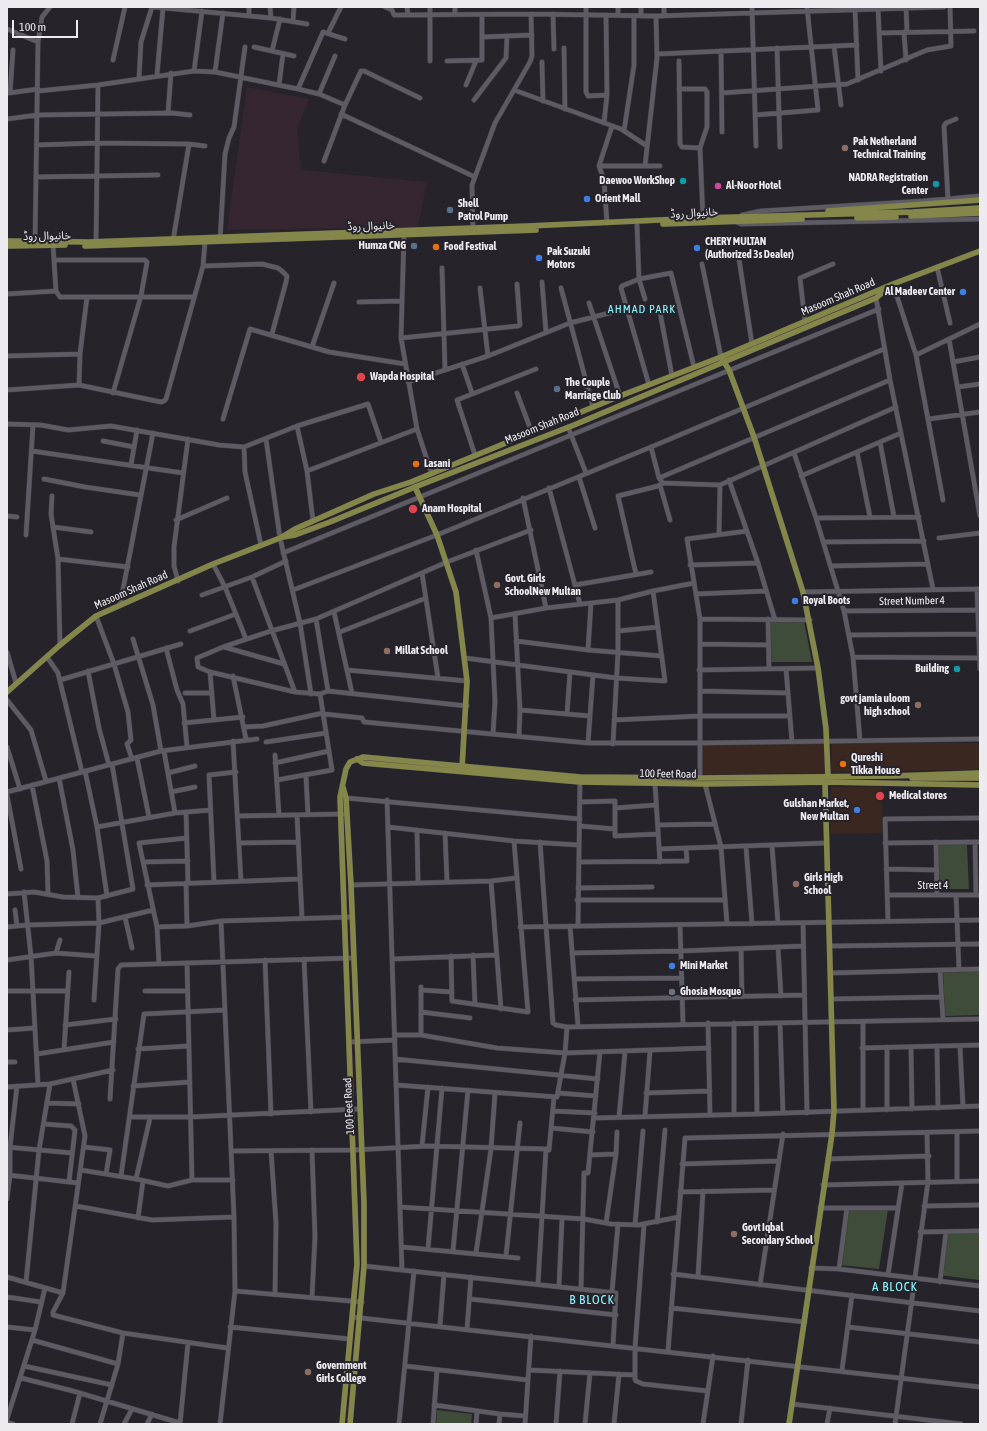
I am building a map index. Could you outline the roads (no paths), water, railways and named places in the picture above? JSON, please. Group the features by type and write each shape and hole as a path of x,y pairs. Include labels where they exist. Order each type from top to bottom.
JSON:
{"main road":[{"path":"756,216 980,200"},
{"name":"خانیوال روڈ","path":"7,241 53,245 96,244 637,225 735,219 756,216 876,214 980,208"},
{"name":"خانیوال روڈ","path":"331,235 404,235 703,218 861,218 980,213"},
{"name":"خانیوال روڈ","path":"173,241 205,242 220,239"},
{"name":"خانیوال روڈ","path":"7,246 35,244 96,244"},
{"name":"Masoom Shah Road","path":"280,538 313,521 374,494 532,433 620,396 721,357 893,284 937,267 980,253"},
{"name":"Masoom Shah Road","path":"7,692 60,645 96,616 178,581 213,564 280,538 301,533 416,486 571,426 724,363 876,298 893,284"},
{"path":"721,357 729,370 754,437 803,592 810,620 818,668 826,741 827,843 834,1111 832,1134 811,1268 805,1322 796,1366 789,1424"},
{"path":"472,456 472,465"},
{"path":"416,486 448,562 456,592 465,658 466,681 465,731 462,768"},
{"path":"374,494 378,502"},
{"name":"100 Feet Road","path":"350,1424 364,1266 362,1149 356,1042 351,885 344,814 340,797 346,768 350,762 362,757 580,782 655,784 705,784 980,773"},
{"name":"100 Feet Road","path":"462,768 580,777 826,779 890,783 980,785"},
{"path":"892,776 921,779"},
{"path":"890,783 921,779 980,778"},
{"name":"100 Feet Road","path":"342,1424 357,1264 350,1042 345,958 344,814 346,798 343,786"}],"street":[{"path":"35,244 38,42 42,17 50,7"},
{"path":"113,60 125,7"},
{"path":"139,78 141,42 153,7 249,15 307,24"},
{"path":"215,72 221,13 218,7"},
{"path":"249,7 249,15"},
{"path":"270,7 271,18"},
{"path":"293,21 294,7"},
{"path":"328,33 341,7"},
{"path":"385,7 392,10 394,15 408,16 482,16 531,14 664,16 752,10 944,7"},
{"path":"407,7 408,16"},
{"path":"430,7 430,61"},
{"path":"455,7 455,15"},
{"path":"586,7 586,92 588,96 607,95"},
{"path":"618,7 618,15"},
{"path":"641,7 641,16"},
{"path":"664,7 664,16"},
{"path":"722,93 838,85 858,80 927,50 951,46 952,31 950,7"},
{"path":"157,75 163,8"},
{"path":"878,8 881,70"},
{"path":"906,8 906,60"},
{"path":"755,115 818,110 817,87 807,9"},
{"path":"855,9 858,80"},
{"path":"752,10 756,146"},
{"path":"194,71 202,11"},
{"path":"473,231 471,194 475,177 495,123 532,56 531,14"},
{"path":"553,14 554,49"},
{"path":"604,123 607,95 606,15"},
{"path":"447,61 476,61 483,59 482,16"},
{"path":"624,131 634,65 634,16"},
{"path":"645,166 657,54 656,16"},
{"path":"272,51 280,19"},
{"path":"7,29 38,42"},
{"path":"880,33 974,30"},
{"path":"298,89 323,32 345,39"},
{"path":"483,37 532,35"},
{"path":"474,100 506,58 507,36"},
{"path":"657,54 857,45"},
{"path":"834,46 841,105"},
{"path":"254,47 294,56"},
{"path":"220,239 225,154 228,138 233,132 245,48"},
{"path":"564,48 565,109"},
{"path":"777,48 780,147"},
{"path":"13,50 9,93 98,85 157,75 194,71 215,72 298,89 319,94 345,105"},
{"path":"721,51 722,132"},
{"path":"279,85 283,54"},
{"path":"319,94 335,56"},
{"path":"466,85 476,61"},
{"path":"679,61 680,146 700,148"},
{"path":"542,62 543,101"},
{"path":"324,161 341,114 362,71 420,98"},
{"path":"168,113 172,73"},
{"path":"96,244 98,85"},
{"path":"679,89 705,89 707,92 708,122 700,148 703,218"},
{"path":"514,90 624,131 647,146"},
{"path":"7,119 37,115 168,113 190,115"},
{"path":"341,114 475,177"},
{"path":"948,199 944,126 946,123 956,119"},
{"path":"607,223 604,180 599,166 612,126"},
{"path":"37,145 98,143 189,144 205,146"},
{"path":"173,241 189,144"},
{"path":"599,166 660,166"},
{"path":"36,177 158,175"},
{"name":"خانیوال روڈ","path":"735,219 761,211 980,196"},
{"path":"735,219 741,224 980,219"},
{"path":"637,225 640,279 645,299"},
{"path":"404,235 401,338 417,429 431,472"},
{"path":"7,390 79,385 161,402 166,398 193,297 203,266 205,242"},
{"path":"53,245 56,290 60,297 193,297"},
{"path":"739,259 752,344"},
{"path":"54,260 146,261 147,265 141,296 113,393"},
{"path":"203,266 262,264 278,268 283,272 287,276 286,282 272,334"},
{"path":"702,264 721,357"},
{"path":"804,322 800,278 833,264"},
{"path":"937,267 950,323"},
{"path":"442,268 446,369"},
{"path":"649,385 626,309 621,287 640,279 671,273 694,367"},
{"path":"542,282 546,332"},
{"path":"312,347 334,283"},
{"path":"401,338 444,332 520,325 518,284"},
{"path":"893,284 916,355 943,500"},
{"path":"480,288 488,356"},
{"path":"561,288 593,407"},
{"path":"7,294 56,290"},
{"path":"79,385 80,354 88,297"},
{"path":"876,298 890,380 933,589"},
{"path":"359,302 401,301"},
{"path":"589,303 620,396"},
{"path":"659,307 672,376"},
{"path":"408,382 488,356 570,323 593,316 626,309"},
{"path":"283,553 878,309"},
{"path":"916,355 980,324"},
{"path":"223,419 248,330 251,329 329,352 405,364"},
{"path":"948,339 958,387 980,516"},
{"path":"293,590 437,535 884,349"},
{"path":"7,356 80,354"},
{"path":"953,362 980,357"},
{"path":"462,364 472,393"},
{"path":"472,456 457,402 458,398 536,369"},
{"path":"659,478 890,380"},
{"path":"958,387 980,384"},
{"path":"517,393 532,433"},
{"path":"7,424 33,425 68,430 111,426 244,447 297,426 368,404 381,442"},
{"path":"636,574 618,496 662,484 720,485 896,407"},
{"path":"928,419 980,412"},
{"path":"570,417 573,434 586,473"},
{"path":"26,535 33,425"},
{"path":"297,426 307,471 313,521"},
{"path":"307,471 417,429"},
{"path":"131,465 137,430"},
{"path":"120,605 153,433"},
{"path":"801,476 902,433"},
{"path":"178,581 174,566 176,520 188,439"},
{"path":"266,439 280,538 300,623 311,694"},
{"path":"103,441 134,447"},
{"path":"880,442 894,516"},
{"path":"244,447 245,472 261,545"},
{"path":"651,447 662,484 670,520"},
{"path":"32,451 183,473"},
{"path":"857,452 870,517"},
{"path":"794,453 816,518 844,611 853,657 860,740"},
{"path":"579,477 595,528"},
{"path":"44,479 140,496"},
{"path":"729,480 758,563 775,620"},
{"path":"719,534 720,485"},
{"path":"549,488 580,604"},
{"path":"52,496 53,527 58,558 60,645"},
{"path":"176,520 227,498"},
{"path":"523,498 531,530 546,608"},
{"path":"7,516 17,517"},
{"path":"816,518 894,516 919,517"},
{"path":"53,527 91,532"},
{"path":"466,706 328,691 320,694 295,692 233,676 210,672 198,667 197,658 271,630 316,620 476,550 531,530"},
{"path":"700,778 700,618 690,565 687,539 747,530"},
{"path":"939,538 980,533"},
{"path":"823,542 924,541"},
{"path":"476,550 491,618 495,702 492,734"},
{"path":"58,558 128,567"},
{"path":"202,595 252,577 286,561"},
{"path":"690,565 758,563"},
{"path":"213,564 225,587 246,639"},
{"path":"831,566 928,564"},
{"path":"575,585 651,572"},
{"path":"422,573 438,678"},
{"path":"252,577 295,692"},
{"path":"491,618 546,608 618,600 694,583"},
{"path":"803,592 838,590 978,589 980,669"},
{"path":"465,658 616,678 665,681 653,591"},
{"path":"696,594 766,591"},
{"path":"340,632 426,598"},
{"path":"613,744 618,652 618,600"},
{"path":"588,650 591,603"},
{"name":"Street Number 4","path":"844,611 979,610"},
{"path":"334,612 340,632 352,693"},
{"path":"190,631 236,614"},
{"path":"515,614 520,710 519,736"},
{"path":"96,616 114,664 128,712 131,740 127,744 134,759 149,818"},
{"path":"700,618 810,620"},
{"path":"316,620 328,691"},
{"path":"768,620 769,669"},
{"path":"618,632 658,627"},
{"path":"849,635 979,634"},
{"path":"134,639 153,705 175,813"},
{"path":"516,641 588,650 662,656"},
{"path":"60,680 181,644"},
{"path":"700,644 769,645"},
{"path":"223,647 284,664"},
{"path":"166,648 177,690 183,704 187,747"},
{"path":"7,652 16,683"},
{"path":"47,657 58,673 97,827 107,896"},
{"path":"853,657 980,658"},
{"path":"786,668 792,742"},
{"path":"699,670 818,668"},
{"path":"347,670 466,681"},
{"path":"7,894 24,892 48,893 63,897 98,898 133,889 123,823 110,764 98,723 88,671"},
{"path":"210,672 214,720"},
{"path":"566,714 570,672"},
{"path":"588,743 593,675"},
{"path":"233,676 243,717 246,739"},
{"path":"701,691 788,693"},
{"path":"185,693 212,693"},
{"path":"277,780 306,776 332,770 320,694"},
{"path":"7,700 32,730 46,781"},
{"path":"520,710 590,716"},
{"path":"245,727 263,726 323,714 362,718 364,722 588,743 613,744 980,739"},
{"path":"614,720 701,716 790,716"},
{"path":"184,723 243,717"},
{"path":"266,742 326,733"},
{"path":"21,869 7,793 46,781 162,751 257,738"},
{"path":"233,742 236,772 241,881"},
{"path":"7,747 20,789"},
{"path":"276,763 329,751"},
{"path":"275,755 279,816"},
{"path":"168,773 195,766"},
{"path":"214,882 209,775 236,772"},
{"path":"306,776 308,815"},
{"path":"59,778 73,850 78,898"},
{"path":"578,926 577,900 580,782"},
{"path":"655,784 660,862"},
{"path":"705,784 721,848 727,924"},
{"path":"32,785 47,861 48,893"},
{"path":"171,792 195,787"},
{"path":"346,798 387,800 580,820"},
{"path":"387,800 402,1270"},
{"path":"580,802 616,801 615,836 658,834"},
{"path":"616,808 656,805"},
{"path":"97,827 175,813 211,810"},
{"path":"186,812 188,861 187,926"},
{"path":"238,816 344,814"},
{"path":"297,815 302,918"},
{"path":"888,921 885,820 980,818"},
{"path":"658,825 714,824"},
{"path":"580,826 616,829"},
{"path":"388,827 514,841 579,845"},
{"path":"416,830 418,882"},
{"path":"445,833 447,881"},
{"path":"159,964 157,927 139,843 187,838"},
{"path":"451,956 452,1001 528,1012 514,841"},
{"path":"240,843 298,842"},
{"path":"540,842 553,1023 560,1026 980,1019"},
{"path":"936,842 937,895"},
{"path":"885,843 978,842 978,895"},
{"path":"659,849 721,848 827,843"},
{"path":"772,846 778,923"},
{"path":"746,847 752,924"},
{"path":"578,862 687,861 686,848"},
{"path":"143,862 188,861"},
{"path":"886,870 937,870"},
{"path":"351,885 516,878"},
{"path":"147,885 299,879"},
{"path":"491,880 501,1009"},
{"path":"578,888 652,887"},
{"path":"24,892 31,956 38,1084"},
{"name":"Street 4","path":"887,895 978,895"},
{"path":"956,895 959,969"},
{"path":"94,1000 99,923 98,898"},
{"path":"577,900 725,900"},
{"path":"15,910 17,926"},
{"path":"7,927 27,924 99,923 153,910"},
{"path":"124,917 132,948"},
{"path":"157,927 187,926 221,921 352,917"},
{"path":"520,927 980,920"},
{"path":"220,1424 227,1348 235,1291 233,1180 221,921"},
{"path":"803,923 807,1113"},
{"path":"680,925 682,1024"},
{"path":"570,926 578,1026"},
{"path":"56,953 60,940"},
{"path":"830,946 980,944"},
{"path":"572,953 681,951 803,946"},
{"path":"778,947 781,996"},
{"path":"741,948 742,997"},
{"path":"7,960 56,953 96,956"},
{"path":"392,959 496,955"},
{"path":"473,956 475,1004"},
{"path":"110,1099 113,1070 118,969 121,965 353,958"},
{"path":"304,959 311,1112"},
{"path":"265,960 271,1114"},
{"path":"186,963 192,1180"},
{"path":"831,973 980,969"},
{"path":"940,970 943,1019"},
{"path":"64,1050 67,991 70,972"},
{"path":"574,979 682,978"},
{"path":"421,1035 422,988 452,992"},
{"path":"145,991 187,990"},
{"path":"7,991 67,991"},
{"path":"575,1000 804,995"},
{"path":"831,999 941,997"},
{"path":"120,1176 130,1117 138,1049 144,1014 225,1010"},
{"path":"421,1012 470,1018"},
{"path":"65,1025 116,1019"},
{"path":"863,1022 863,1110"},
{"path":"708,1023 710,1115"},
{"path":"734,1023 734,1115"},
{"path":"756,1023 758,1114"},
{"path":"780,1023 783,1113"},
{"path":"396,1085 557,1098 566,1053 567,1027"},
{"path":"7,1030 35,1028"},
{"path":"350,1042 421,1035 497,1048 566,1053 709,1048"},
{"path":"37,1054 114,1042"},
{"path":"862,1048 980,1045"},
{"path":"138,1049 189,1046"},
{"path":"937,1046 938,1108"},
{"path":"960,1046 963,1107"},
{"path":"887,1047 887,1110"},
{"path":"911,1047 912,1109"},
{"path":"645,1116 650,1050"},
{"path":"581,1289 584,1173 588,1173 600,1052"},
{"path":"619,1117 625,1052"},
{"path":"395,1059 598,1079"},
{"path":"7,1062 15,1062"},
{"path":"7,1087 50,1084 113,1070"},
{"path":"73,1080 85,1136 63,1293 53,1312 53,1315 123,1333 227,1348"},
{"path":"134,1086 190,1082"},
{"path":"26,1282 39,1150 50,1084"},
{"path":"7,1199 8,1147 17,1086"},
{"path":"422,1146 428,1087"},
{"path":"428,1249 442,1088"},
{"path":"453,1251 468,1090"},
{"path":"646,1093 710,1091"},
{"path":"476,1253 491,1149 495,1092"},
{"path":"558,1093 596,1096"},
{"path":"231,1151 271,1152 354,1150 422,1146 549,1150 554,1097"},
{"path":"47,1103 79,1104"},
{"path":"553,1111 594,1116 619,1117 807,1113 980,1106"},
{"path":"130,1117 191,1117 359,1109"},
{"path":"136,1179 150,1118"},
{"path":"506,1256 519,1149 520,1123"},
{"path":"44,1124 73,1127 75,1130 69,1182"},
{"path":"551,1128 593,1132"},
{"path":"657,1222 665,1130"},
{"path":"635,1225 642,1131"},
{"path":"668,1351 685,1138 783,1134 957,1133 980,1131"},
{"path":"606,1223 616,1154 617,1132"},
{"path":"895,1424 928,1182 929,1156 927,1133"},
{"path":"957,1133 958,1182"},
{"path":"760,1285 783,1134"},
{"path":"8,1147 72,1153"},
{"path":"84,1147 110,1150 106,1174"},
{"path":"538,1284 546,1149"},
{"path":"312,1150 315,1236 312,1298"},
{"path":"271,1152 276,1223 275,1295"},
{"path":"590,1155 616,1154"},
{"path":"828,1159 929,1156"},
{"path":"682,1164 779,1161"},
{"path":"81,1170 168,1186 192,1180 233,1180"},
{"path":"8,1175 78,1183"},
{"path":"138,1218 143,1181"},
{"path":"824,1185 980,1181"},
{"path":"888,1275 902,1184"},
{"path":"680,1192 774,1190"},
{"path":"698,1277 703,1191"},
{"path":"924,1206 980,1205"},
{"path":"76,1206 152,1220 234,1217"},
{"path":"400,1207 541,1216 562,1219 584,1219 606,1223 635,1225 679,1217"},
{"path":"820,1208 898,1208"},
{"path":"839,1270 847,1208"},
{"path":"559,1286 562,1219"},
{"path":"612,1292 618,1224"},
{"path":"644,1224 635,1348 636,1381 639,1383 708,1391"},
{"path":"920,1232 980,1231"},
{"path":"940,1282 946,1232"},
{"path":"402,1247 518,1258"},
{"path":"364,1266 616,1293 613,1346"},
{"path":"811,1268 980,1286"},
{"path":"399,1424 414,1271"},
{"path":"440,1326 444,1274"},
{"path":"673,1274 980,1311"},
{"path":"7,1277 63,1293"},
{"path":"467,1329 471,1277"},
{"path":"9,1422 35,1330 45,1288"},
{"path":"235,1291 362,1302"},
{"path":"842,1370 852,1295"},
{"path":"7,1297 41,1302"},
{"path":"470,1299 616,1314"},
{"path":"671,1308 805,1322"},
{"path":"352,1317 842,1370 980,1387"},
{"path":"848,1326 908,1335 980,1342"},
{"path":"7,1327 35,1330"},
{"path":"230,1327 350,1339"},
{"path":"100,1424 118,1364 123,1333"},
{"path":"525,1424 531,1336"},
{"path":"32,1340 118,1364"},
{"path":"21,1378 132,1408 180,1424 188,1343"},
{"path":"703,1424 713,1356"},
{"path":"741,1424 748,1360"},
{"path":"24,1366 112,1385"},
{"path":"405,1366 528,1380"},
{"path":"433,1424 437,1370"},
{"path":"529,1370 560,1370 635,1375"},
{"path":"556,1424 560,1370"},
{"path":"584,1424 590,1373"},
{"path":"614,1424 619,1374"},
{"path":"72,1424 80,1393"},
{"path":"792,1404 961,1424"},
{"path":"434,1405 526,1416"},
{"path":"124,1424 132,1408"},
{"path":"827,1424 830,1408"},
{"path":"476,1424 477,1411"},
{"path":"147,1424 152,1414"},
{"path":"499,1424 500,1414"}],"place":[{"name":"Pak Netherland Technical Training","path":"845,148"},
{"name":"Daewoo WorkShop","path":"683,181"},
{"name":"NADRA Registration Center","path":"936,184"},
{"name":"Al-Noor Hotel","path":"718,186"},
{"name":"Orient Mall","path":"587,199"},
{"name":"Shell Patrol Pump","path":"450,210"},
{"name":"Humza CNG","path":"414,246"},
{"name":"Food Festival","path":"436,247"},
{"name":"CHERY MULTAN (Authorized 3s Dealer)","path":"697,248"},
{"name":"Pak Suzuki Motors","path":"539,258"},
{"name":"Al Madeev Center","path":"963,292"},
{"name":"Wapda Hospital","path":"361,377"},
{"name":"The Couple Marriage Club","path":"557,389"},
{"name":"Lasani","path":"416,464"},
{"name":"Anam Hospital","path":"413,509"},
{"name":"Govt. Girls SchoolNew Multan","path":"497,585"},
{"name":"Royal Boots","path":"795,601"},
{"name":"Millat School","path":"387,651"},
{"name":"Building","path":"957,669"},
{"name":"govt jamia uloom high school","path":"918,705"},
{"name":"Qureshi Tikka House","path":"843,764"},
{"name":"Medical stores","path":"880,796"},
{"name":"Gulshan Market, New Multan","path":"857,810"},
{"name":"Girls High School","path":"796,884"},
{"name":"Mini Market","path":"672,966"},
{"name":"Ghosia Mosque","path":"672,992"},
{"name":"Govt Iqbal Secondary School","path":"734,1234"},
{"name":"Government Girls College","path":"308,1372"}],"district":[{"name":"AHMAD PARK","path":"642,309"},
{"name":"A BLOCK","path":"895,1287"},
{"name":"B BLOCK","path":"592,1300"}]}
